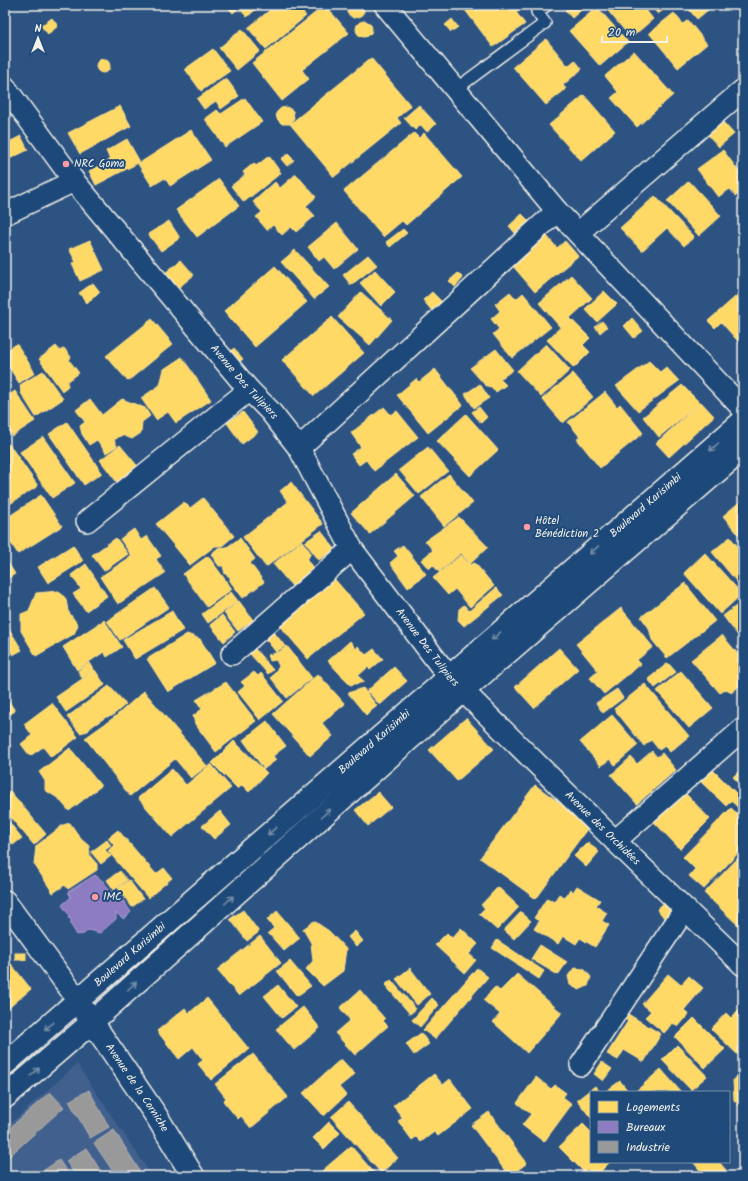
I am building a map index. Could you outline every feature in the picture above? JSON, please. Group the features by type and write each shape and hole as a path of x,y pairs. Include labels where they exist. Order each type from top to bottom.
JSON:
{"street":[{"path":"385,5 557,211 743,409"},
{"name":"Avenue Des Tulipiers","path":"5,87 74,181 249,390 270,411 299,448 352,549 456,684"},
{"path":"578,233 743,90"},
{"path":"5,214 74,181"},
{"path":"299,448 557,211"},
{"path":"87,522 249,390"},
{"name":"Boulevard Karisimbi","path":"5,1064 78,1000 456,684 743,421"},
{"path":"5,1097 92,1022 456,684 743,448"},
{"path":"232,654 352,549"},
{"name":"Avenue des Orchidées","path":"456,684 743,965"},
{"path":"615,841 743,729"},
{"path":"5,901 78,1000"},
{"path":"581,1065 685,909"},
{"name":"Avenue de la Corniche","path":"78,1000 157,1118 193,1176"}],"lane":[{"path":"456,89 545,23 537,12 547,5"}],"shaded area":[{"path":"77,1064 152,1176 5,1176 5,1128"}],"building: Logements":[{"path":"226,5 261,5 247,17 239,8 233,13"},
{"path":"276,5 297,5 306,16 266,49 248,28"},
{"path":"325,5 349,33 302,70 309,79 282,101 252,63"},
{"path":"348,5 363,5 364,12 360,17 353,18 347,13"},
{"path":"454,5 466,5 458,11"},
{"path":"472,5 522,5 523,7 516,12 525,24 493,47 465,10"},
{"path":"571,5 587,5 572,18 565,10"},
{"path":"603,5 642,5 653,19 631,38"},
{"path":"649,5 669,5 658,14"},
{"path":"685,5 714,5 697,19"},
{"path":"597,7 628,42 600,66 569,31"},
{"path":"674,13 683,24 688,20 707,44 678,68 649,33"},
{"path":"52,18 58,26 48,34 41,26"},
{"path":"452,19 458,27 451,32 445,25"},
{"path":"361,21 367,21 372,26 370,35 367,37 361,37 356,32 356,26"},
{"path":"242,29 260,51 237,70 219,48"},
{"path":"546,39 568,66 575,60 582,69 563,85 566,89 546,105 513,67"},
{"path":"213,49 230,71 201,91 185,69"},
{"path":"634,51 673,95 637,127 611,98 618,92 605,76"},
{"path":"371,58 411,106 397,118 401,123 334,177 290,124"},
{"path":"103,59 108,61 110,66 108,71 103,73 98,71 96,66 98,61"},
{"path":"226,78 239,96 221,109 216,101 204,109 197,99"},
{"path":"584,95 615,131 581,161 549,125"},
{"path":"245,98 262,122 225,147 205,119 217,110 221,114"},
{"path":"419,105 436,124 427,132 421,125 415,130 404,118"},
{"path":"120,106 131,126 80,154 68,133"},
{"path":"287,107 293,111 294,118 290,124 282,124 277,119 276,113 281,108"},
{"path":"722,121 734,134 719,147 707,134"},
{"path":"191,130 211,160 170,186 165,178 152,186 138,164"},
{"path":"414,133 419,138 424,133 462,177 406,225 402,221 383,237 344,191"},
{"path":"21,136 28,150 5,161 5,144"},
{"path":"127,139 140,162 96,185 89,171 110,160 106,151"},
{"path":"723,150 743,177 743,191 736,196 730,189 718,197 697,169"},
{"path":"288,154 294,160 287,166 281,159"},
{"path":"269,156 281,173 244,202 231,186 245,175 243,172 254,163 256,166"},
{"path":"296,174 316,197 306,206 315,216 296,232 291,227 282,235 273,225 267,230 256,217 262,212 253,202 275,182 280,188"},
{"path":"219,179 239,206 197,237 176,210"},
{"path":"689,181 721,216 699,236 667,201"},
{"path":"655,196 694,237 684,246 667,228 642,251 620,228"},
{"path":"522,214 529,221 515,233 509,226"},
{"path":"169,221 180,238 161,251 148,234"},
{"path":"337,223 358,249 334,269 324,257 319,261 308,247"},
{"path":"403,229 407,233 390,247 386,242"},
{"path":"547,236 557,248 565,241 578,256 535,292 512,265"},
{"path":"90,240 104,270 80,281 72,264 76,262 69,249"},
{"path":"295,250 329,287 314,299 281,262"},
{"path":"368,255 377,265 351,285 343,275"},
{"path":"181,260 194,275 178,288 165,273"},
{"path":"275,266 307,302 255,347 224,311"},
{"path":"375,270 395,292 381,306 360,283"},
{"path":"458,273 463,278 455,287 449,281"},
{"path":"571,275 592,298 560,327 539,303"},
{"path":"93,283 100,292 87,303 79,293"},
{"path":"743,290 743,347 721,322 715,328 708,321"},
{"path":"604,291 617,304 597,322 585,309"},
{"path":"361,292 392,320 370,345 338,317"},
{"path":"432,292 442,302 432,311 423,300"},
{"path":"510,292 516,299 523,293 551,327 512,358 493,334 499,329 491,319 500,311 495,304"},
{"path":"332,317 364,353 314,396 282,360"},
{"path":"570,318 590,338 583,345 590,352 574,368 547,340"},
{"path":"632,318 643,331 634,338 624,326"},
{"path":"152,319 173,344 128,381 106,356"},
{"path":"602,321 607,327 600,333 595,327"},
{"path":"17,344 35,373 19,383 5,361 5,351"},
{"path":"546,344 570,370 541,397 517,371"},
{"path":"56,346 60,351 64,348 71,357 69,360 79,373 67,382 68,386 62,391 39,359"},
{"path":"234,348 243,359 236,365 227,354"},
{"path":"496,349 513,370 500,379 506,385 496,392 485,385 470,368"},
{"path":"182,357 211,400 176,423 168,412 156,420 141,398 160,385 164,369"},
{"path":"649,361 660,372 666,367 679,381 638,411 616,386"},
{"path":"435,369 463,405 428,433 397,395 416,379 419,382"},
{"path":"43,371 63,399 36,417 21,393 20,385"},
{"path":"573,373 593,397 563,423 542,399"},
{"path":"480,384 489,398 474,408 465,394"},
{"path":"682,385 700,403 659,437 643,417"},
{"path":"15,391 35,421 12,436 5,426 5,398"},
{"path":"605,392 617,407 620,404 643,433 600,468 577,439 580,437 568,422"},
{"path":"90,399 102,415 122,399 145,408 150,416 142,422 141,433 132,439 122,435 114,440 117,446 106,453 97,440 89,445 82,434 80,426 85,422 76,410"},
{"path":"701,402 714,416 669,457 656,443"},
{"path":"384,407 391,415 397,411 418,437 374,471 366,460 359,465 351,454 361,447 351,433"},
{"path":"479,407 487,417 481,423 472,412"},
{"path":"243,412 258,432 242,444 227,423"},
{"path":"466,414 498,450 470,476 437,441"},
{"path":"67,422 102,473 84,485 49,434"},
{"path":"43,437 75,483 52,498 20,452"},
{"path":"9,444 38,486 5,507 5,447"},
{"path":"120,445 140,469 119,485 100,460"},
{"path":"428,447 448,471 419,494 399,470"},
{"path":"396,474 415,496 370,534 351,513"},
{"path":"449,474 473,503 444,526 421,497"},
{"path":"291,482 323,524 266,567 243,537 288,502 280,491"},
{"path":"41,495 62,526 18,554 5,534 5,519"},
{"path":"203,498 234,536 222,546 215,546 190,565 156,524 184,502 190,508"},
{"path":"743,499 743,540 723,516"},
{"path":"459,517 488,547 470,564 461,553 439,572 433,565 429,569 421,560 433,550 425,541"},
{"path":"134,529 141,540 147,536 161,556 156,559 165,573 118,604 100,577 132,556 120,539"},
{"path":"321,531 335,549 319,560 305,542"},
{"path":"730,537 743,553 742,588 712,552"},
{"path":"116,538 128,554 104,571 92,555"},
{"path":"240,538 255,559 250,563 264,582 243,598 230,581 230,577 225,574 223,566 219,566 211,554 218,548 227,547"},
{"path":"302,541 311,553 307,560 314,569 292,586 273,564"},
{"path":"73,545 83,561 48,583 38,567"},
{"path":"403,545 426,574 408,588 390,563 398,556 394,551"},
{"path":"705,553 742,594 720,614 684,573"},
{"path":"461,555 470,565 475,563 494,586 470,607 455,589 448,595 433,578"},
{"path":"208,556 232,589 207,607 183,574"},
{"path":"5,558 15,574 5,580"},
{"path":"86,564 107,596 86,611 73,594 81,589 71,575"},
{"path":"331,575 364,613 308,659 276,621"},
{"path":"685,583 715,621 667,658 652,640 649,628 641,617"},
{"path":"155,588 169,607 120,640 107,621"},
{"path":"496,588 503,595 464,626 458,620 459,609 464,605 469,611"},
{"path":"59,591 66,599 68,611 78,625 74,634 36,656 21,631 21,614 29,611 36,593"},
{"path":"231,592 238,601 208,623 202,614"},
{"path":"239,601 253,620 238,631 224,613"},
{"path":"740,603 743,607 743,642 723,616"},
{"path":"621,608 653,647 637,660 641,664 604,694 590,678 598,671 576,644"},
{"path":"172,611 183,630 135,659 123,640"},
{"path":"222,615 235,632 224,642 210,625"},
{"path":"104,620 122,647 107,657 104,652 77,670 63,647"},
{"path":"5,622 22,650 13,655 8,647 5,649"},
{"path":"273,631 285,646 276,652 264,637"},
{"path":"187,634 200,639 215,663 168,692 147,659"},
{"path":"722,635 743,660 743,675 741,676 743,683 731,693 727,689 720,693 691,660"},
{"path":"350,641 356,649 358,646 366,655 374,649 383,659 370,670 368,667 358,676 365,682 350,685 328,661"},
{"path":"287,646 312,678 287,698 271,678 279,666 276,660 270,661 268,655 279,652"},
{"path":"559,648 578,669 534,708 515,687"},
{"path":"255,649 273,670 268,674 250,654"},
{"path":"5,663 9,670 5,672"},
{"path":"89,663 94,670 82,678 78,671"},
{"path":"668,663 676,672 655,688 648,679"},
{"path":"394,667 407,681 380,705 367,691"},
{"path":"95,670 105,685 66,712 56,697"},
{"path":"681,671 713,708 689,728 657,691"},
{"path":"254,672 258,676 261,673 283,701 260,720 238,692 245,686 241,682"},
{"path":"318,674 345,704 322,723 333,736 310,756 273,714"},
{"path":"226,682 256,721 216,752 195,724 193,716 202,709 196,700"},
{"path":"645,684 689,736 670,752 665,746 659,750 651,740 644,746 614,709"},
{"path":"109,686 126,704 112,716 106,717 91,727 88,731 80,733 67,717"},
{"path":"363,688 377,706 366,715 348,693"},
{"path":"617,689 623,698 603,713 596,703"},
{"path":"743,689 743,699 739,693"},
{"path":"144,691 207,766 191,778 175,759 130,796 85,738 116,716"},
{"path":"5,695 15,711 5,718"},
{"path":"52,703 78,737 51,757 43,747 30,756 21,744 32,735 24,724"},
{"path":"612,715 638,745 615,765 610,759 601,766 580,742"},
{"path":"466,718 494,749 457,781 429,750"},
{"path":"267,721 286,746 273,756 276,760 264,769 243,740"},
{"path":"5,740 11,747 6,751 5,750"},
{"path":"234,741 267,773 249,792 242,785 238,789 212,763"},
{"path":"70,748 101,786 69,811 59,799 45,790 45,781 39,772"},
{"path":"652,751 657,757 662,753 676,770 637,804 611,775 631,757 637,764"},
{"path":"211,764 231,788 172,837 138,798 172,769 186,785"},
{"path":"743,767 743,787 733,777"},
{"path":"712,769 743,800 743,812 731,801 726,806 700,781"},
{"path":"535,785 590,825 536,899 480,858"},
{"path":"10,791 46,834 34,845 5,811 5,795"},
{"path":"378,792 391,807 368,826 355,810"},
{"path":"685,793 710,819 680,849 654,822"},
{"path":"731,808 743,819 743,848 704,889 689,876 695,869 683,857"},
{"path":"220,811 231,825 214,839 202,826"},
{"path":"5,817 22,838 13,845 5,835"},
{"path":"70,823 81,839 89,846 90,856 97,864 97,870 68,889 65,885 53,893 34,864 36,846 63,825"},
{"path":"118,830 156,874 164,868 172,878 148,898 108,851 114,845 108,838"},
{"path":"5,840 9,845 5,848"},
{"path":"107,840 111,846 105,850 111,856 101,864 91,852"},
{"path":"588,842 599,852 586,867 574,856"},
{"path":"743,853 743,924 740,927 704,893"},
{"path":"120,871 127,880 114,890 107,880"},
{"path":"129,880 143,899 132,907 118,888"},
{"path":"577,886 600,900 596,906 607,913 602,921 609,925 595,947 580,938 576,944 563,936 558,944 534,929 539,921 534,918 547,898 554,902 559,894 565,898 570,889 573,892"},
{"path":"498,887 519,907 497,930 479,914 485,908 481,905"},
{"path":"664,903 672,913 665,919 657,909"},
{"path":"243,910 259,932 247,941 230,919"},
{"path":"277,911 300,938 284,951 268,933 274,928 267,920"},
{"path":"521,912 531,921 514,939 504,930"},
{"path":"314,921 329,931 346,949 343,971 323,986 306,969 313,961 311,943 303,929"},
{"path":"461,928 478,944 469,954 476,960 465,973 435,945 447,933 452,938"},
{"path":"355,931 363,941 356,947 348,937"},
{"path":"260,936 281,963 239,996 217,970"},
{"path":"497,940 544,971 539,979 492,948"},
{"path":"540,945 567,962 558,975 531,959"},
{"path":"15,953 26,953 26,960 15,960"},
{"path":"8,960 31,989 5,1011 5,963"},
{"path":"290,961 311,986 297,996 277,971"},
{"path":"410,968 430,994 417,1005 396,979"},
{"path":"477,968 488,977 435,1039 423,1030"},
{"path":"574,968 584,969 591,977 588,986 579,990 570,985 568,976"},
{"path":"517,974 562,1013 527,1053 493,1022 500,1014 483,1000 495,987 500,991"},
{"path":"668,974 681,985 689,976 703,988 684,1010 689,1014 678,1027 673,1023 664,1033 645,1017 651,1011 642,1004"},
{"path":"391,980 416,1009 410,1014 385,985"},
{"path":"278,985 296,1007 282,1018 264,996"},
{"path":"360,990 385,1019 383,1021 388,1026 355,1055 335,1033 350,1020 340,1008"},
{"path":"633,993 639,997 628,1014 661,1034 644,1062 624,1050 618,1060 607,1054 628,1021 619,1016"},
{"path":"207,998 249,1049 211,1080 198,1064 203,1060 193,1047 179,1059 157,1031 185,1008 189,1013"},
{"path":"432,998 439,1005 420,1027 412,1020"},
{"path":"743,1005 743,1049 738,1055 711,1029 726,1013 731,1018"},
{"path":"303,1007 320,1028 294,1050 276,1029"},
{"path":"694,1018 725,1049 705,1068 675,1037"},
{"path":"421,1033 429,1044 414,1055 406,1044"},
{"path":"677,1045 707,1076 691,1090 662,1060"},
{"path":"253,1054 288,1097 251,1128 241,1116 238,1119 223,1101 226,1098 215,1084"},
{"path":"341,1059 355,1074 339,1087 346,1095 324,1116 303,1093"},
{"path":"602,1062 612,1069 603,1081 594,1074"},
{"path":"743,1067 743,1110 734,1100 733,1080"},
{"path":"661,1069 680,1091 636,1091"},
{"path":"434,1074 443,1085 450,1079 473,1109 438,1136 434,1132 421,1142 416,1137 412,1140 398,1121 403,1118 393,1106"},
{"path":"536,1077 551,1089 555,1085 566,1093 563,1097 572,1104 544,1142 522,1125 531,1114 517,1103"},
{"path":"620,1081 628,1091 606,1091"},
{"path":"595,1086 599,1091 590,1091 590,1117 577,1100"},
{"path":"348,1102 398,1158 381,1173 331,1117"},
{"path":"489,1112 527,1163 510,1176 471,1125"},
{"path":"329,1122 340,1133 324,1149 313,1138"},
{"path":"583,1124 590,1131 590,1163 609,1163 596,1176 587,1169 584,1172 559,1147"},
{"path":"351,1146 377,1176 316,1176"},
{"path":"694,1163 720,1163 726,1170 719,1176 705,1176"}],"building: Bureaux":[{"path":"95,875 104,882 110,891 118,893 131,912 124,919 116,913 116,919 100,933 88,930 84,934 77,935 71,925 71,919 68,918 69,915 62,905 71,897 68,892"}],"building: Industrie":[{"path":"89,1090 109,1127 90,1138 69,1101"},
{"path":"50,1092 64,1107 5,1160 5,1132"},
{"path":"114,1130 143,1176 116,1176 94,1143"},
{"path":"86,1148 104,1176 76,1176 66,1161"},
{"path":"59,1160 70,1176 42,1176 40,1173"}],"place":[{"name":"NRC Goma","path":"66,164"},
{"name":"Hôtel Bénédiction 2","path":"527,527"},
{"name":"IMC","path":"95,897"}]}
